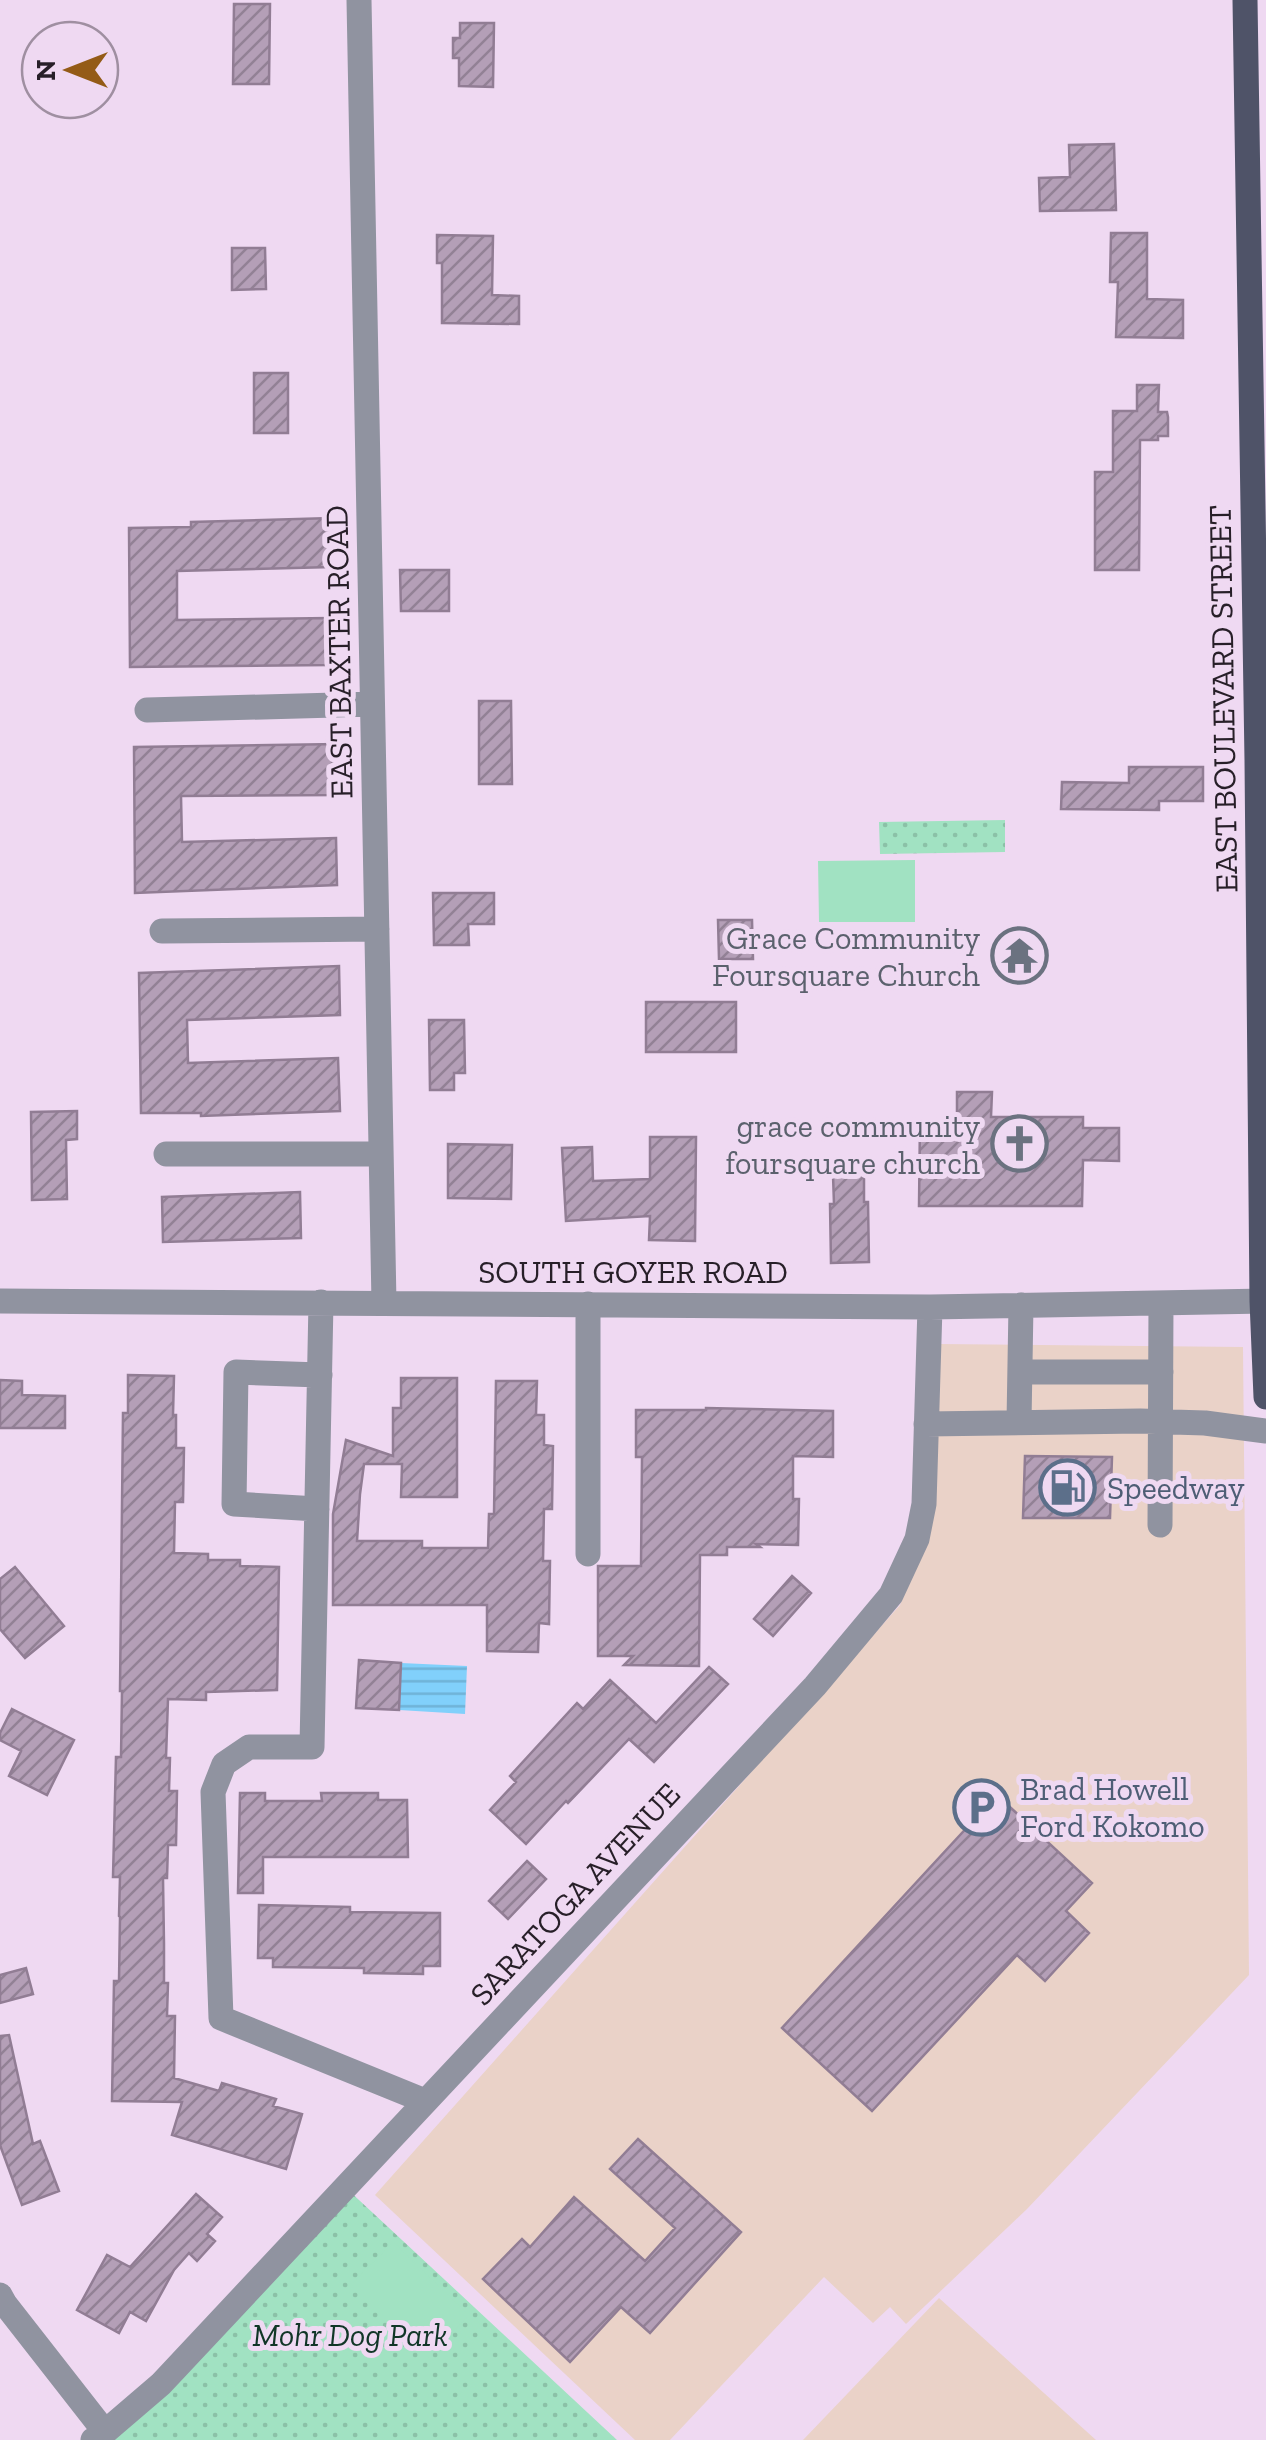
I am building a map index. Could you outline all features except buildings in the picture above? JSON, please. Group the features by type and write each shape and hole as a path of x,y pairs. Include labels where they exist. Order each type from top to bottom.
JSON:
{"main road":[{"name":"EAST BOULEVARD STREET","path":"1244,0 1266,1397"}],"street":[{"name":"EAST BAXTER ROAD","path":"359,0 384,1303"},
{"path":"147,710 372,704"},
{"path":"162,931 377,929"},
{"path":"166,1154 380,1154"},
{"name":"SOUTH GOYER ROAD","path":"0,1301 930,1307 1264,1301"},
{"path":"321,1302 312,1746 249,1747 224,1764 213,1792 221,2018 425,2101"},
{"path":"1160,1525 1161,1303"},
{"path":"588,1304 588,1554"},
{"path":"1019,1422 1021,1305"},
{"name":"SARATOGA AVENUE","path":"99,2436 161,2384 814,1686 891,1595 918,1538 924,1504 930,1307"},
{"path":"317,1509 234,1504 235,1391 236,1372 320,1375"},
{"path":"1020,1372 1161,1372"},
{"path":"926,1424 1205,1422 1266,1431"},
{"path":"0,2294 99,2436"}],"shaded area":[{"path":"938,1344 1243,1347 1249,1975 1027,2209 906,2324 890,2307 873,2323 824,2277 670,2440 635,2440 375,2195 900,1605 929,1529"},
{"path":"939,2298 1096,2440 803,2440"}],"green space":[{"path":"1005,820 1005,852 880,854 879,822"},
{"path":"915,860 915,922 819,922 818,861"},
{"name":"Mohr Dog Park","path":"345,2187 617,2440 93,2440"},
{"path":"393,2242 469,2315 426,2360 351,2285"}],"water":[{"path":"401,1663 467,1666 465,1714 399,1710"}],"place":[{"name":"Grace Community Foursquare Church","path":"1019,956"},
{"name":"grace community foursquare church","path":"1019,1144"},
{"name":"Speedway","path":"1068,1488"},
{"name":"Brad Howell Ford Kokomo","path":"981,1807"}]}
